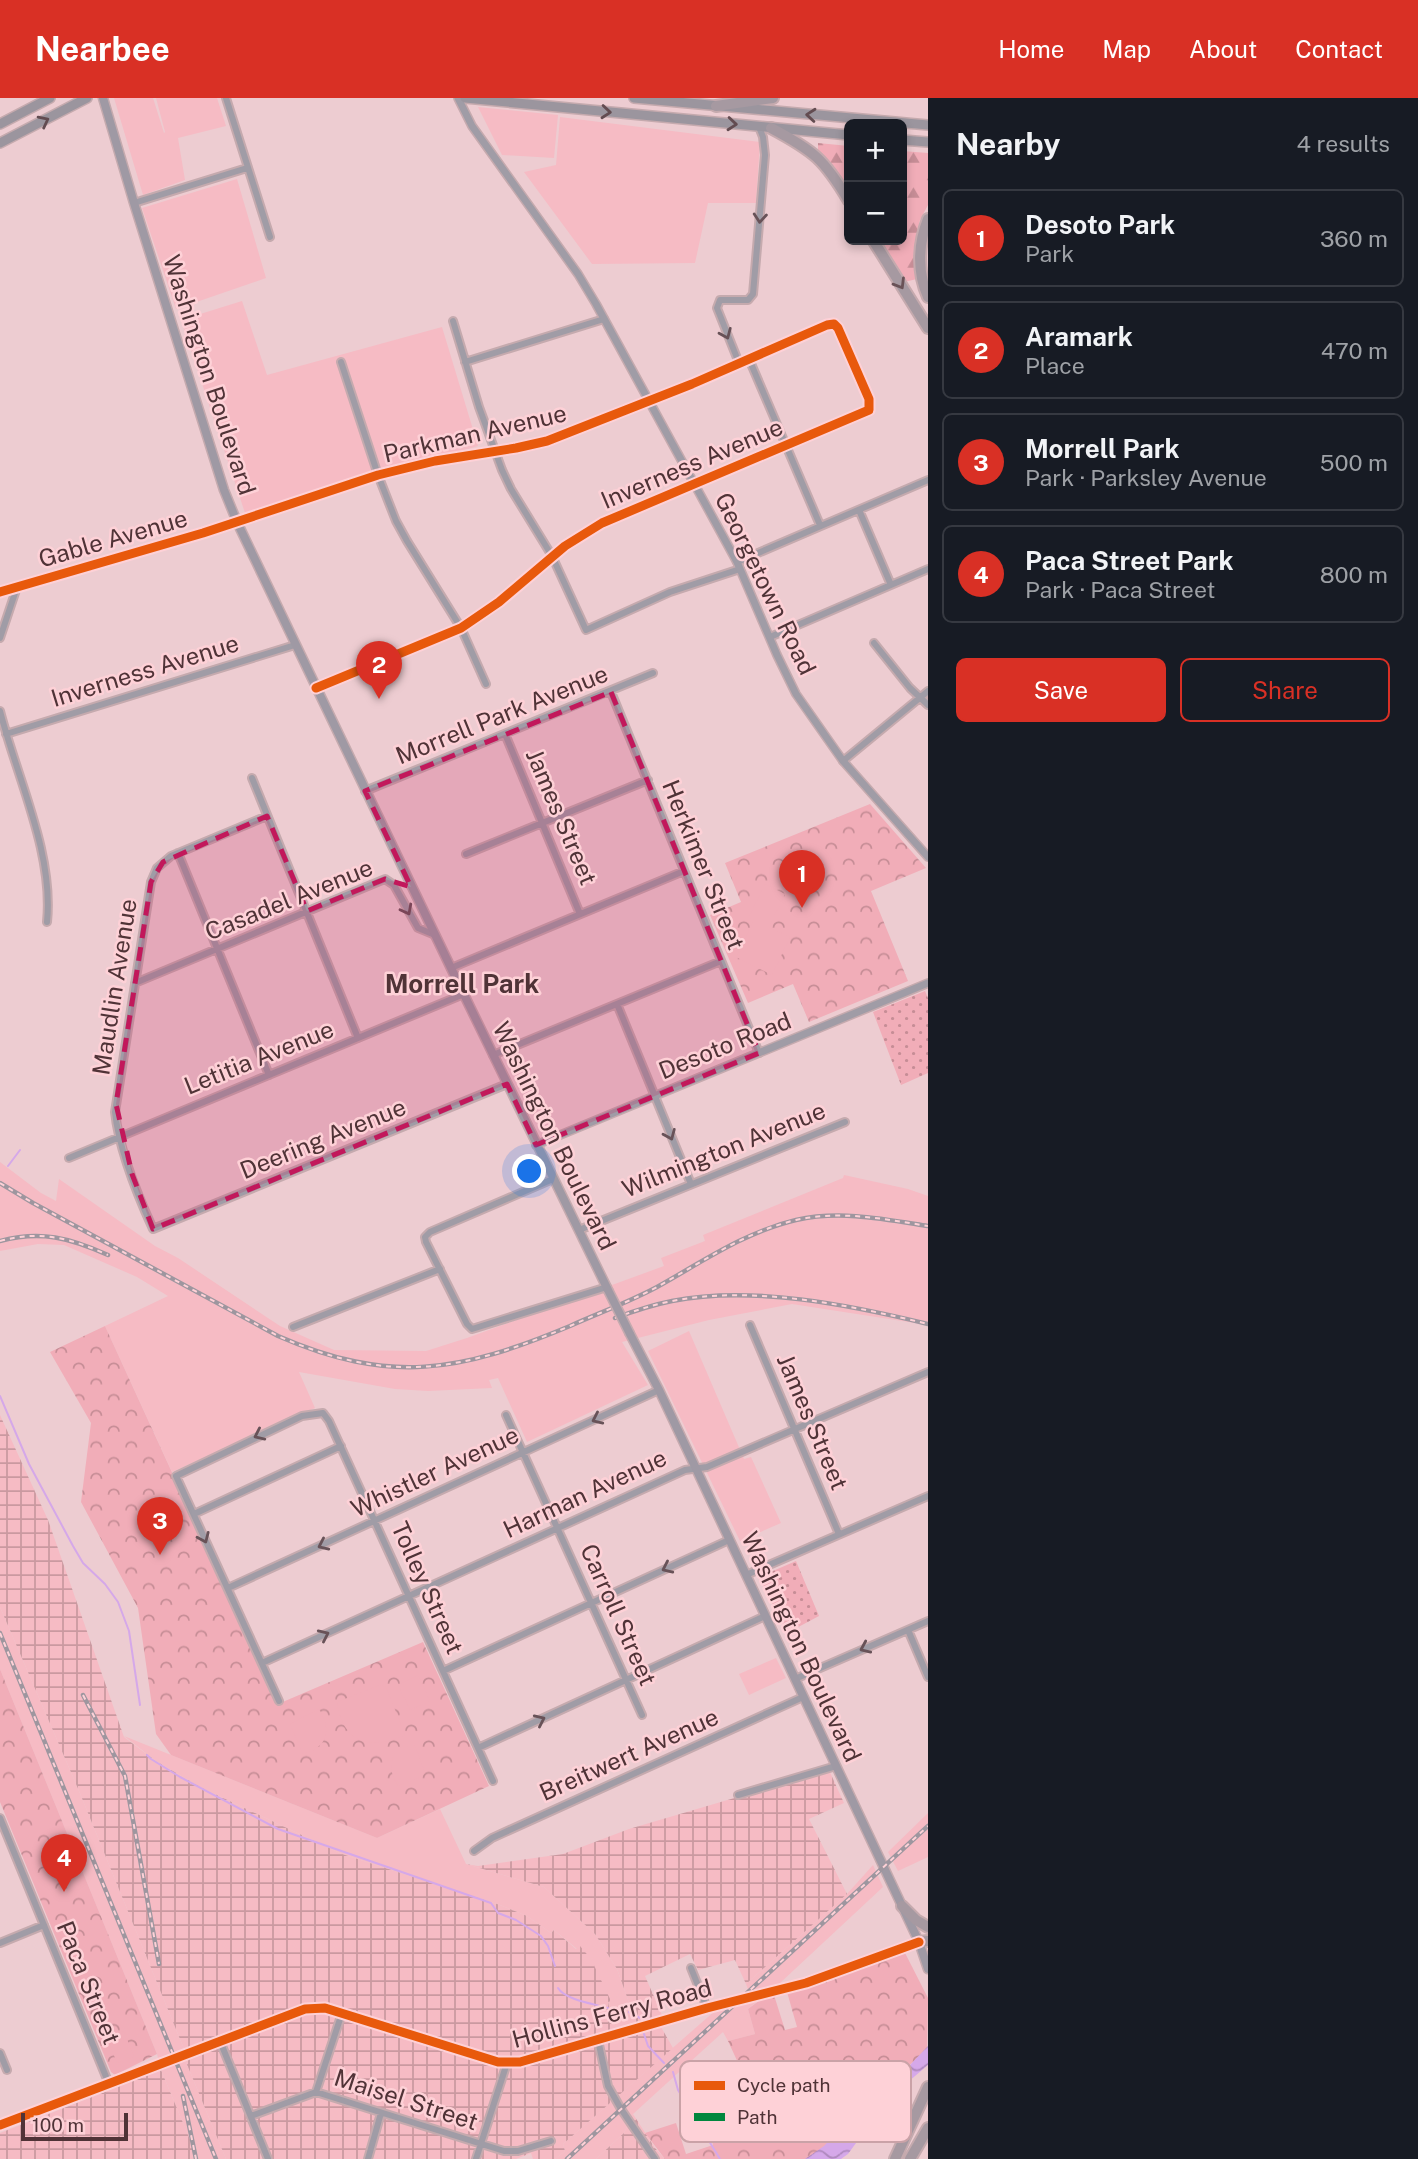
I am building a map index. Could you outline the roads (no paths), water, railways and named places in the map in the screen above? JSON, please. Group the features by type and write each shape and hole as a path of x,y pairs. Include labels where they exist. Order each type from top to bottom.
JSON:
{"highway":[{"path":"716,106 773,98"},
{"path":"771,128 813,152 834,176 844,193"},
{"path":"928,219 920,245 920,260 928,297"},
{"path":"876,245 928,328"},
{"path":"902,1906 928,1927"},
{"path":"911,2124 928,2087"},
{"path":"910,2159 928,2128"}],"main road":[{"path":"0,124 50,98"},
{"path":"0,143 87,98"},
{"name":"Washington Boulevard","path":"103,98 223,490 237,522 536,1145 659,1390 902,1906 928,1950"},
{"path":"465,98 844,135"},
{"path":"634,98 928,125"},
{"path":"907,140 928,142"},
{"name":"Washington Boulevard","path":"923,1941 928,1969"}],"street":[{"path":"226,98 270,237"},
{"name":"Georgetown Road","path":"458,98 475,131 578,274 604,318 739,566 796,694 843,761 928,857"},
{"path":"739,363 717,312 718,304 724,299 748,300 753,294 765,155 759,127"},
{"path":"134,203 247,168"},
{"path":"465,362 604,318"},
{"path":"453,321 494,452 510,489 552,556 586,629 670,592 739,566 820,525 928,480"},
{"name":"Parkman Avenue","path":"237,522 378,475 435,461 547,441 649,402 827,325 834,324 838,328 870,407"},
{"path":"749,359 820,525"},
{"path":"341,362 378,475 405,539 461,628 486,684"},
{"name":"Inverness Avenue","path":"316,688 461,628 499,602 552,556 602,523 786,446 870,407"},
{"path":"859,510 891,585"},
{"name":"Gable Avenue","path":"0,592 237,522"},
{"path":"770,637 928,569"},
{"path":"0,638 17,587"},
{"path":"874,643 928,705"},
{"name":"Inverness Avenue","path":"6,734 295,645"},
{"name":"Morrell Park Avenue","path":"365,791 653,673"},
{"path":"843,761 928,691"},
{"name":"Herkimer Street","path":"611,692 759,1053"},
{"path":"0,711 44,856 49,891 47,922"},
{"name":"James Street","path":"505,734 580,914"},
{"path":"252,778 358,1038"},
{"path":"466,854 648,780"},
{"name":"Maudlin Avenue","path":"153,1229 136,1190 116,1119 116,1104 151,882 157,868 178,853 267,816"},
{"path":"178,853 269,1075"},
{"path":"450,968 684,871"},
{"name":"Casadel Avenue","path":"135,983 385,879 394,886 418,928 435,935"},
{"path":"493,1055 721,961"},
{"name":"Desoto Road","path":"536,1145 928,983"},
{"name":"Letitia Avenue","path":"69,1158 464,994"},
{"path":"617,1004 691,1184"},
{"name":"Deering Avenue","path":"153,1229 507,1084"},
{"name":"Wilmington Avenue","path":"579,1230 845,1122"},
{"path":"553,1179 430,1232 425,1237 426,1242 472,1329 607,1289"},
{"path":"293,1327 440,1269"},
{"name":"James Street","path":"750,1325 839,1534"},
{"name":"Harman Avenue","path":"261,1663 662,1480 695,1467 707,1467 928,1372"},
{"name":"Whistler Avenue","path":"228,1588 659,1390"},
{"name":"Tolley Street","path":"194,1514 176,1476 181,1472 302,1416 323,1413 341,1446 493,1781"},
{"name":"Carroll Street","path":"506,1415 642,1715"},
{"path":"279,1701 194,1514 341,1446"},
{"path":"746,1575 928,1496"},
{"path":"443,1671 729,1540"},
{"path":"478,1748 765,1616"},
{"path":"795,1679 928,1621"},
{"path":"908,1630 928,1677"},
{"name":"Breitwert Avenue","path":"474,1852 492,1838 803,1697"},
{"path":"738,1795 836,1766"},
{"name":"Paca Street","path":"0,1818 109,2084"},
{"path":"0,1942 44,1925"},
{"name":"Hollins Ferry Road","path":"0,2125 305,2009 325,2008 507,2063 520,2062 707,2008 806,1983 923,1941"},
{"path":"691,1968 707,2008"},
{"path":"316,2092 342,2013"},
{"path":"598,2039 608,2086 655,2159"},
{"path":"220,2041 268,2159"},
{"path":"0,2053 7,2070"},
{"path":"476,2159 507,2063"},
{"name":"Maisel Street","path":"251,2116 316,2092 511,2152 551,2141"},
{"path":"368,2159 381,2113"}],"water":[{"path":"928,2046 928,2065 911,2079 911,2064"},
{"path":"828,2142 857,2142 841,2159 805,2159"}],"waterway":[{"path":"8,1166 20,1150"},
{"path":"0,1396 29,1464 73,1546 83,1563 105,1584 118,1602 129,1631 140,1705"},
{"path":"147,1755 180,1777 278,1829 491,1903 498,1913 516,1920 541,1936 548,1946 555,1966"},
{"path":"558,1988 573,1999 608,2008"},
{"path":"629,2012 640,2018"},
{"path":"644,2034 648,2046 664,2063"},
{"path":"673,2072 680,2093"},
{"path":"710,2142 720,2159"}],"railway":[{"path":"0,1183 278,1336 318,1352 355,1362 391,1366 425,1367 459,1362 530,1342 646,1292 741,1240 796,1220 846,1216 928,1226"},
{"path":"0,1241 42,1236 68,1240 108,1255"},
{"path":"615,1318 672,1301 735,1295 801,1299 928,1324"},
{"path":"0,1633 216,2159"},
{"path":"83,1695 125,1776 159,1964"},
{"path":"567,2159 928,1826"},
{"path":"183,2096 196,2159"}],"place":[{"name":"Aramark","path":"379,699"},
{"name":"Desoto Park","path":"802,908"},
{"name":"Morrell Park","path":"160,1555"},
{"name":"Paca Street Park","path":"64,1892"}],"district":[{"name":"Morrell Park","path":"462,984"}]}
